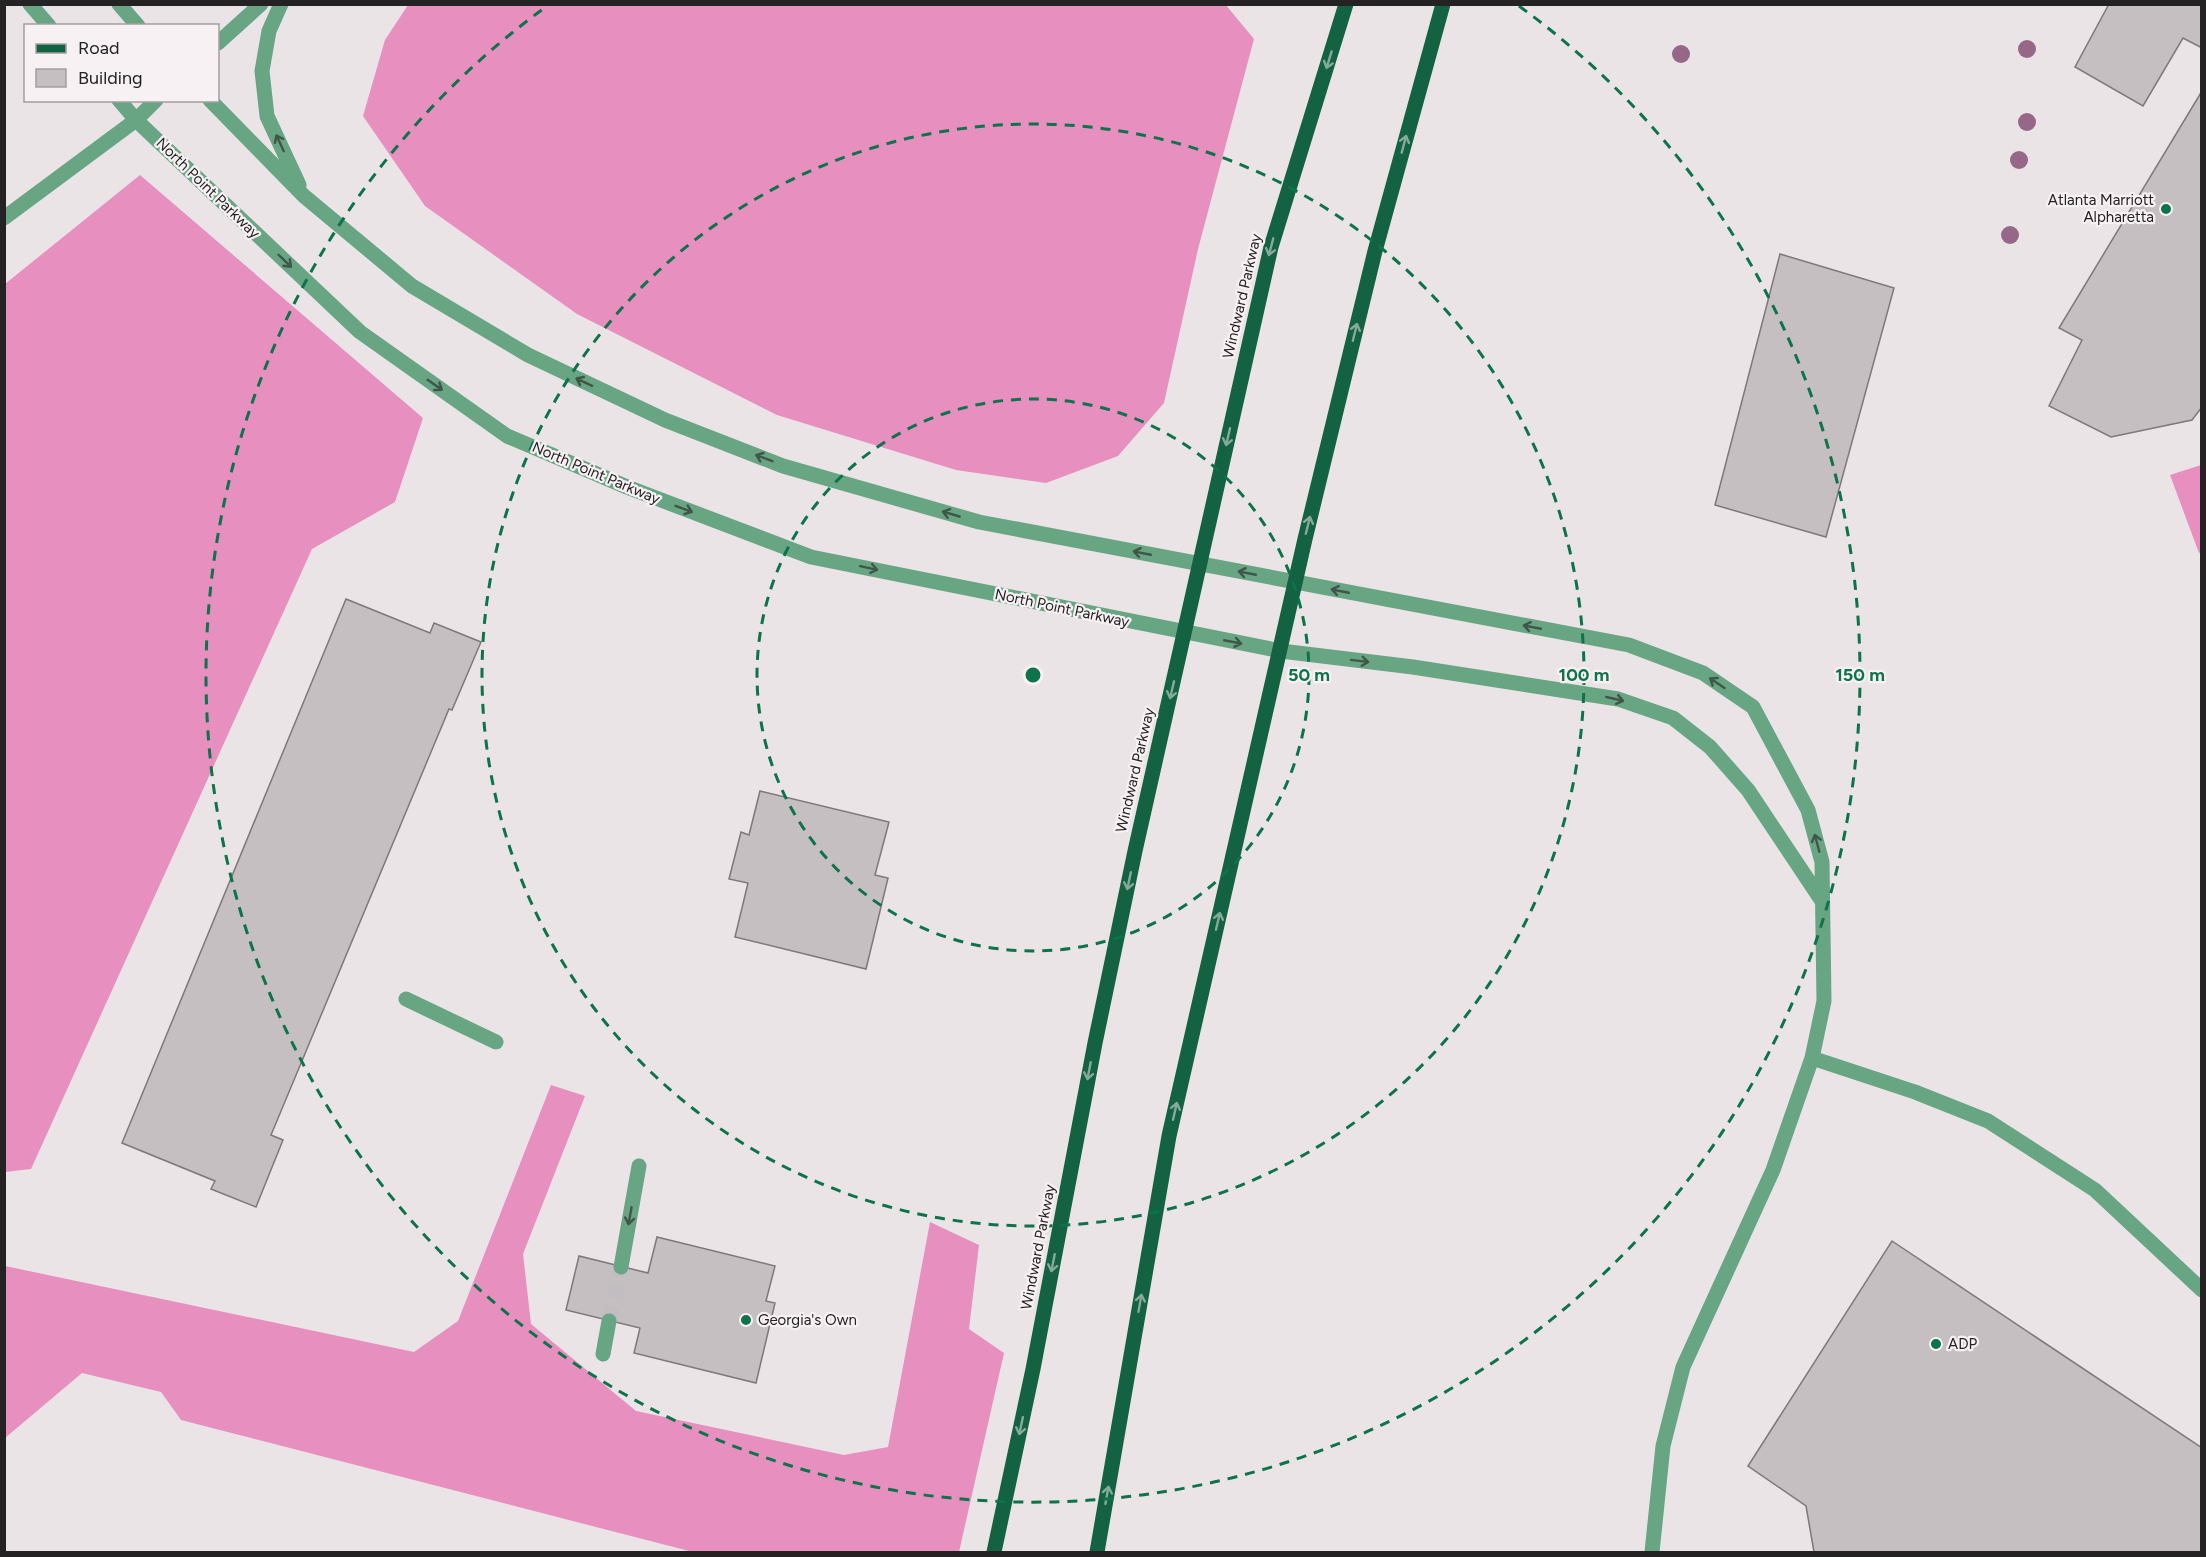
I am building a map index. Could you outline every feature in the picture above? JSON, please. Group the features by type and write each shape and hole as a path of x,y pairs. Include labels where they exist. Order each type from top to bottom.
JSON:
{"main road":[{"name":"Windward Parkway","path":"994,1552 1033,1369 1095,1043 1270,247 1346,4"},
{"path":"1097,1552 1169,1136 1295,582 1375,251 1443,4"}],"street":[{"path":"30,4 47,24"},
{"path":"119,4 136,24"},
{"path":"219,42 261,4"},
{"path":"281,4 269,31 262,70 267,116 304,196"},
{"name":"North Point Parkway","path":"121,102 136,120 360,332 507,436 627,487 811,556 1281,651 1413,667 1618,699 1673,718 1710,747 1748,790 1822,901"},
{"path":"4,218 136,120 154,102"},
{"path":"212,102 304,196 412,286 528,355 665,420 783,466 979,522 1629,645 1703,673 1753,707 1808,810 1822,862 1824,1001 1812,1058 1773,1170 1683,1367 1663,1446 1652,1552"},
{"path":"406,999 496,1042"},
{"path":"1812,1058 1915,1092 1988,1121 2095,1190 2202,1290"},
{"path":"621,1267 639,1166"},
{"path":"603,1354 609,1321"}],"shaded area":[{"path":"1225,4 1254,39 1198,249 1164,403 1118,456 1046,483 956,470 777,415 577,314 425,206 363,116 385,40 408,5"},
{"path":"140,175 423,418 395,502 312,549 31,1169 5,1172 5,284"},
{"path":"2201,465 2202,552 2199,553 2170,475"},
{"path":"551,1085 585,1096 523,1254 531,1324 636,1411 844,1455 888,1447 930,1222 979,1245 969,1329 1004,1353 959,1552 693,1552 181,1420 161,1392 82,1373 5,1438 5,1266 414,1352 458,1321"}],"building":[{"path":"2109,4 2202,4 2202,48 2183,38 2143,106 2075,67"},
{"name":"Atlanta Marriott Alpharetta","path":"2202,91 2202,407 2192,420 2111,437 2049,406 2082,340 2059,328"},
{"path":"1780,254 1894,288 1826,537 1715,505"},
{"path":"346,599 430,633 434,623 481,642 452,710 449,709 271,1135 283,1140 256,1207 211,1189 215,1181 122,1143"},
{"path":"760,791 889,822 875,875 888,878 866,969 735,937 748,883 729,879 741,832 749,835"},
{"path":"657,1237 775,1266 766,1301 775,1303 756,1383 634,1353 640,1328 566,1310 579,1256 648,1273"},
{"name":"ADP","path":"1892,1241 2202,1448 2202,1552 1814,1552 1806,1506 1748,1466"}],"tunnel":[{"path":"609,1321 621,1267"}],"place":[{"name":"Atlanta Marriott Alpharetta","path":"2166,209"},
{"name":"Georgia's Own","path":"746,1320"},
{"name":"ADP","path":"1936,1344"}]}
